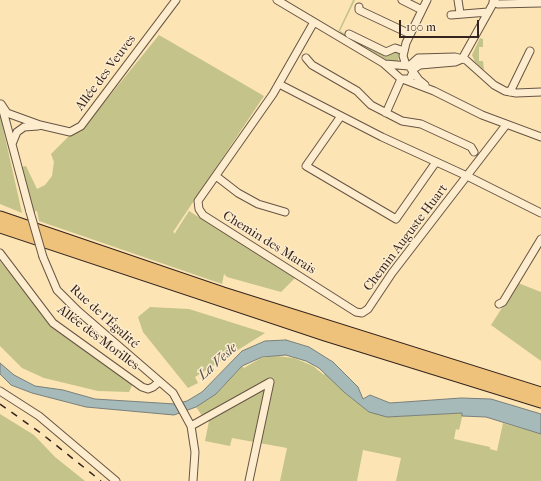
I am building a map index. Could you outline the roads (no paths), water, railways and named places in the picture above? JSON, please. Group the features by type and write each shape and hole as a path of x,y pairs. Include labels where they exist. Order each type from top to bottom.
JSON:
{"highway":[{"path":"2,222 541,393"},
{"path":"2,222 310,330 541,402"}],"street":[{"name":"Allée des Veuves","path":"0,103 7,113 40,125 70,132 81,126 176,0"},
{"path":"277,0 383,63 401,78 434,91 458,104 506,125 541,137"},
{"path":"402,0 422,10"},
{"path":"401,78 410,79 404,51 410,34 427,0"},
{"path":"458,0 460,13"},
{"path":"386,113 401,78 398,70 420,64 455,62 462,59 494,1 498,4 541,3"},
{"path":"359,8 359,10 410,34"},
{"path":"451,15 460,13 488,12"},
{"name":"Chemin des Marais","path":"314,22 279,84 198,201 199,209 203,216 356,312 362,313"},
{"path":"349,34 386,52 395,48 404,51"},
{"path":"510,92 530,51"},
{"path":"306,58 312,65 356,92 371,105 402,121 421,124 472,148 474,152"},
{"path":"462,59 466,60 494,84 510,92 541,92"},
{"path":"383,63 408,68 419,80 434,91"},
{"path":"279,84 341,116 541,213"},
{"name":"Rue de l'Égalité","path":"0,103 43,257 52,280 63,296 173,393 186,413 191,426"},
{"path":"341,116 306,166 396,219 436,162"},
{"path":"12,144 17,132 24,127 40,125"},
{"name":"Chemin Auguste Huart","path":"362,313 368,309 392,273 506,125"},
{"name":"Chemin des Marais","path":"216,176 238,193 258,204 285,212"},
{"path":"499,304 502,302 541,239"},
{"name":"Allée des Morilles","path":"0,254 53,323 142,387 148,389 159,382"},
{"path":"193,481 195,452 191,426 270,382 249,481"},
{"path":"0,391 45,421 116,481"}],"railway":[{"path":"0,404 42,434 101,481"}],"water label":[{"name":"La Vesle","path":"218,362"}]}
